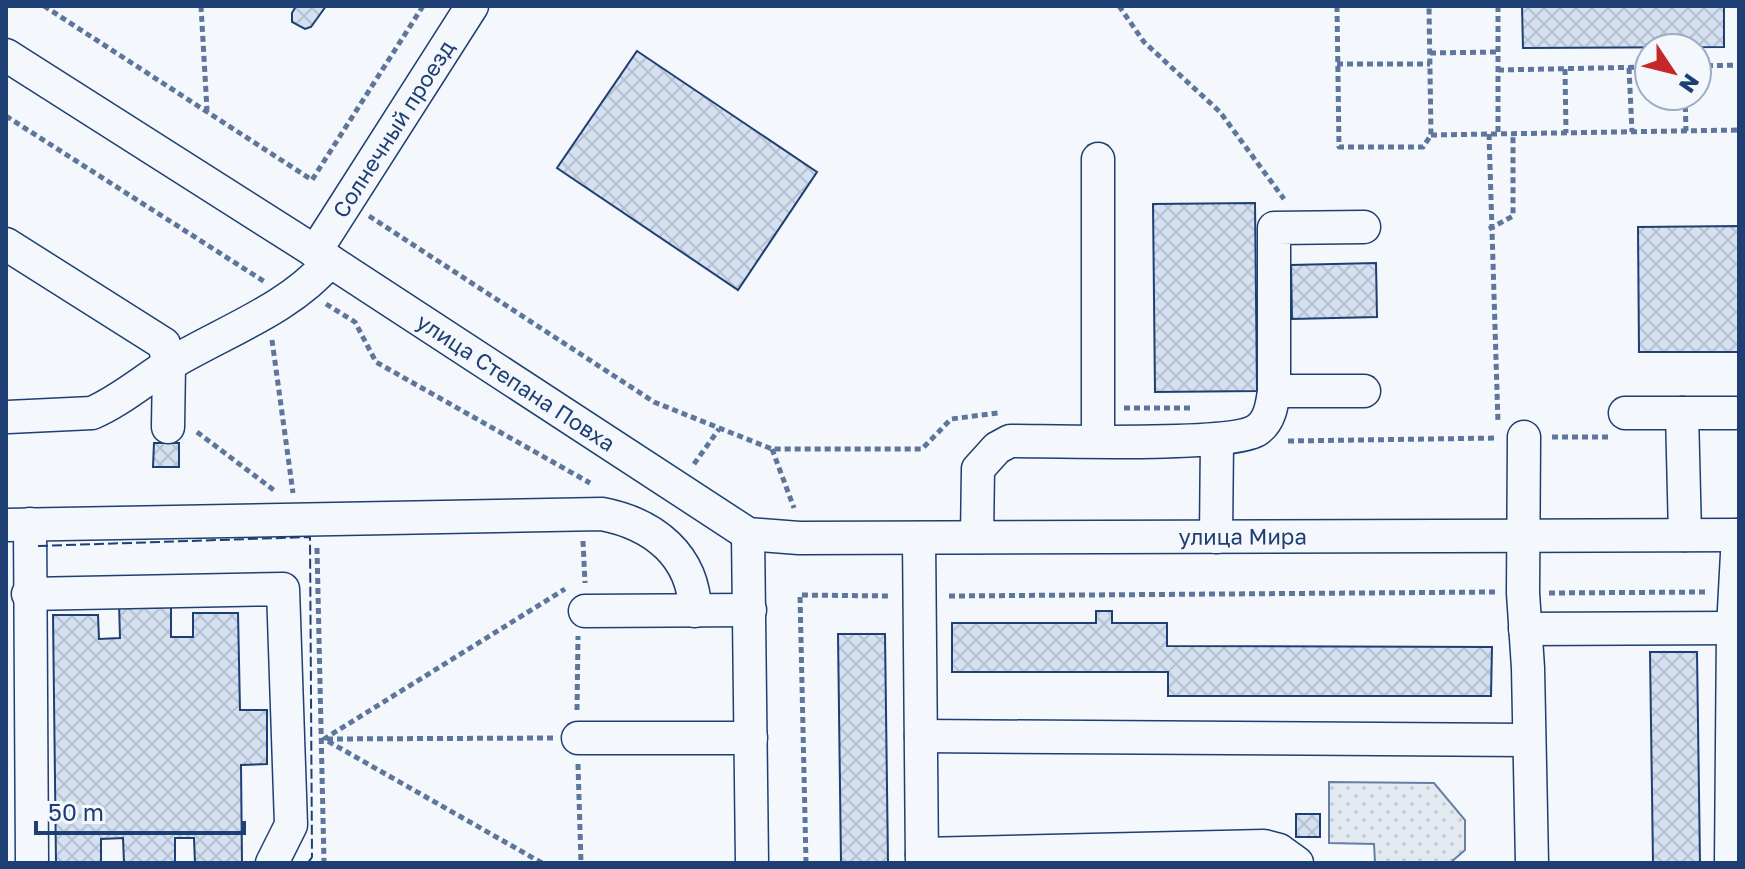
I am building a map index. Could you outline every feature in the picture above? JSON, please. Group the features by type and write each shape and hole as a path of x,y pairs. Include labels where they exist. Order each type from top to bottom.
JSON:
{"street":[{"name":"Солнечный проезд","path":"8,417 92,413 286,298 322,256 472,6"},
{"name":"улица Степана Повха","path":"6,55 322,256 692,482 748,534"},
{"path":"1098,159 1098,440"},
{"path":"977,537 978,469 997,448 1010,441 1217,440 1257,430 1270,414 1274,391 1274,228 1364,227"},
{"path":"6,244 164,344 169,365 168,418"},
{"path":"1274,391 1364,391"},
{"path":"1625,413 1735,413"},
{"path":"1682,413 1685,535"},
{"path":"1511,438 1524,536 1532,863"},
{"path":"1216,537 1217,440"},
{"path":"663,540 692,482"},
{"path":"32,863 28,594 18,525 591,502 663,540 688,570 695,592 695,611"},
{"path":"748,534 752,863"},
{"name":"улица Мира","path":"748,534 919,538 1738,535"},
{"path":"1731,863 1735,814 1733,628 1738,535"},
{"path":"919,538 922,858 1264,846 1279,850 1297,863"},
{"path":"28,594 283,589 291,825 272,863"},
{"path":"585,611 750,610"},
{"path":"1525,629 1733,628"},
{"path":"921,736 1529,740"},
{"path":"578,738 751,738"}],"path":[{"path":"44,6 312,180 423,6"},
{"path":"201,6 207,110"},
{"path":"412,6 417,16"},
{"path":"1119,6 1144,42 1220,112 1276,185 1301,227"},
{"path":"1337,6 1339,147 1423,147 1431,135 1429,6"},
{"path":"1498,6 1498,134"},
{"path":"1430,53 1498,52"},
{"path":"1337,64 1430,64"},
{"path":"1713,66 1739,65"},
{"path":"1629,68 1632,132"},
{"path":"1498,70 1633,68"},
{"path":"1565,69 1566,133"},
{"path":"1685,112 1686,131"},
{"path":"6,116 286,298 355,322 376,362 591,502 585,611 577,641 581,863"},
{"path":"1431,135 1739,130"},
{"path":"1489,134 1489,229 1511,438"},
{"path":"1489,229 1513,216 1513,134"},
{"path":"367,215 654,402 772,449 922,449 951,419 1003,413"},
{"path":"286,298 324,739 324,863"},
{"path":"1097,408 1199,408"},
{"path":"168,418 306,513"},
{"path":"692,482 719,429"},
{"path":"772,449 798,518"},
{"path":"324,739 585,576"},
{"path":"806,863 800,595 1735,592"},
{"path":"287,737 578,738"},
{"path":"324,739 542,863"}],"shaded area":[{"path":"1329,782 1434,783 1465,820 1465,850 1450,863 1375,863 1374,844 1329,843"}],"building":[{"path":"296,6 326,6 311,27 305,29 292,22"},
{"path":"1522,6 1724,6 1724,47 1713,47 1713,32 1633,32 1633,47 1523,48"},
{"path":"637,51 817,172 738,290 557,168"},
{"path":"1255,203 1257,391 1155,392 1153,204"},
{"path":"1739,226 1739,352 1639,352 1638,227"},
{"path":"1376,263 1377,317 1292,319 1291,265"},
{"path":"154,443 179,443 179,467 153,467"},
{"path":"171,601 171,637 193,637 193,613 238,613 240,710 267,710 267,764 241,765 242,863 195,863 194,838 175,838 175,863 124,863 123,838 101,839 101,863 56,863 53,615 98,615 99,639 120,638 119,602"},
{"path":"1096,611 1112,611 1112,623 1167,623 1167,646 1492,647 1491,696 1168,696 1168,672 952,672 952,623 1096,623"},
{"path":"838,634 885,634 888,863 841,863"},
{"path":"1650,652 1697,652 1700,863 1653,863"},
{"path":"1296,814 1320,814 1320,837 1296,837"}],"fence":[{"path":"38,546 310,537 312,857 308,863"}]}
